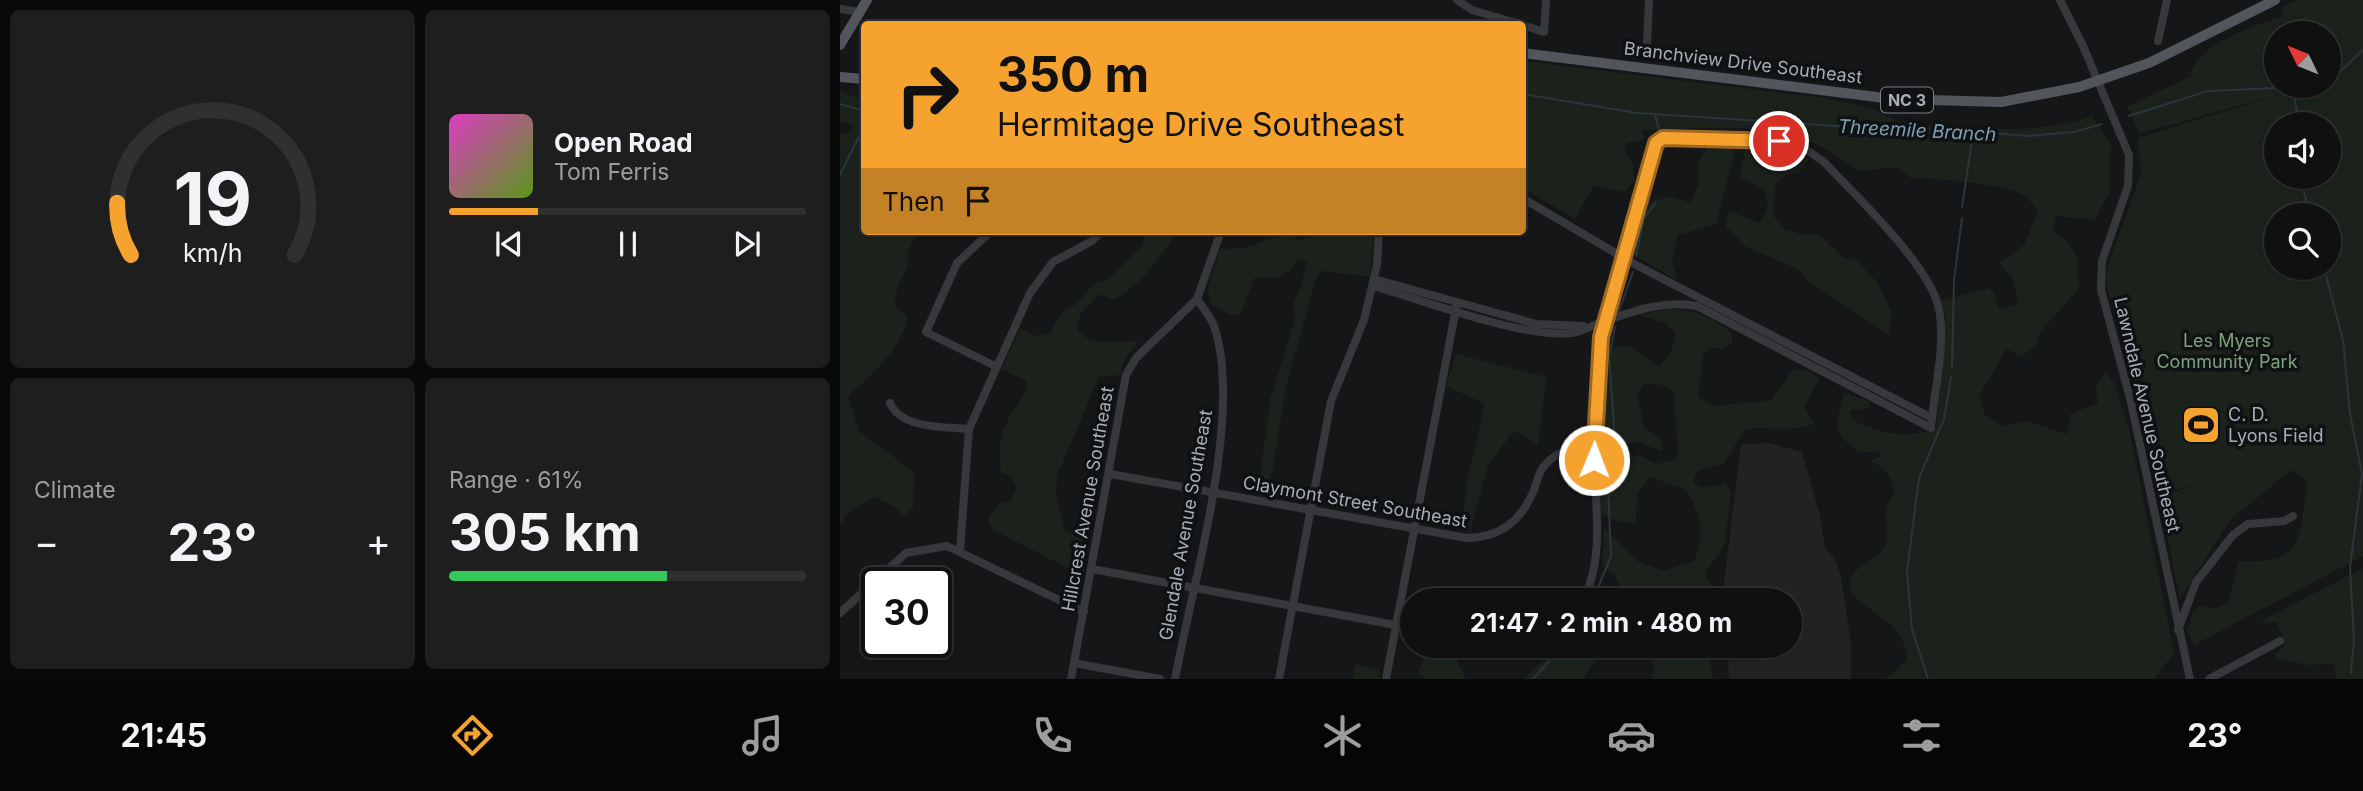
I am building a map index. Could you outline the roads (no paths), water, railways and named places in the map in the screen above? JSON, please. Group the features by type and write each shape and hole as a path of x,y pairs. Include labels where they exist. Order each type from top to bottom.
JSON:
{"main road":[{"path":"840,44 867,0"},
{"name":"Branchview Drive Southeast","path":"1526,53 1879,98 1947,103 2001,102 2098,82 2178,50 2275,0"},
{"path":"840,78 861,79"}],"street":[{"path":"1457,0 1472,10 1508,21"},
{"path":"1526,27 1544,32 1546,0"},
{"path":"1647,44 1649,0"},
{"name":"Lawndale Avenue Southeast","path":"2060,0 2126,144 2130,173 2102,261 2101,290 2131,402 2190,679"},
{"path":"2158,41 2167,0"},
{"path":"840,9 860,12"},
{"path":"1588,588 1599,532 1594,441 1598,358 1605,321 1659,140 1779,141 1805,149 1823,161 1930,284 1940,323 1932,423"},
{"path":"1526,200 1624,258 1932,423"},
{"path":"987,235 957,263 926,331 997,367"},
{"path":"960,550 969,429 1030,293 1058,258 1098,235"},
{"name":"Hillcrest Avenue Southeast","path":"1071,679 1127,371 1136,358 1197,299 1220,235"},
{"path":"1279,679 1331,401 1364,320 1373,283 1379,235"},
{"path":"1373,283 1456,307 1547,326 1590,326 1667,304 1697,306 1932,423"},
{"name":"Glendale Avenue Southeast","path":"1175,679 1212,492 1223,411 1222,365 1213,324 1197,299"},
{"path":"1385,679 1456,307"},
{"path":"890,403 892,409 916,422 969,429"},
{"name":"Claymont Street Southeast","path":"1110,474 1413,530 1467,538 1489,537 1502,531 1521,515 1540,472 1551,458 1594,441"},
{"path":"2178,629 2196,582 2233,535 2248,524 2284,521 2293,516"},
{"path":"840,613 906,554 940,546 960,550 1084,612"},
{"path":"1092,569 1400,626"},
{"path":"2209,679 2280,641"},
{"path":"1074,663 1160,679"}],"waterway":[{"name":"Threemile Branch","path":"2342,70 2363,50"},
{"name":"Threemile Branch","path":"2129,116 2208,91 2264,88"},
{"name":"Threemile Branch","path":"1526,95 1637,113 1867,128 1955,130 2028,136 2074,132 2102,124"},
{"path":"2295,98 2297,112"},
{"path":"840,104 861,110"},
{"path":"1655,115 1659,130"},
{"path":"840,175 861,132"},
{"path":"1962,207 1973,133"},
{"path":"2303,189 2307,203"},
{"path":"1636,256 1644,218 1656,202"},
{"path":"1952,367 1954,280 1962,218"},
{"path":"1619,311 1633,272"},
{"path":"2327,280 2343,340 2350,414 2362,474 2350,567 2354,641 2351,673"},
{"path":"1598,588 1611,556 1608,486 1614,427 1609,356 1615,327"},
{"path":"1928,679 1912,629 1907,572 1919,478 1944,419 1951,377"},
{"path":"1533,679 1552,658"}],"place":[{"name":"C. D. Lyons Field","path":"2201,425"}],"park label":[{"name":"Les Myers Community Park","path":"2227,351"}]}
